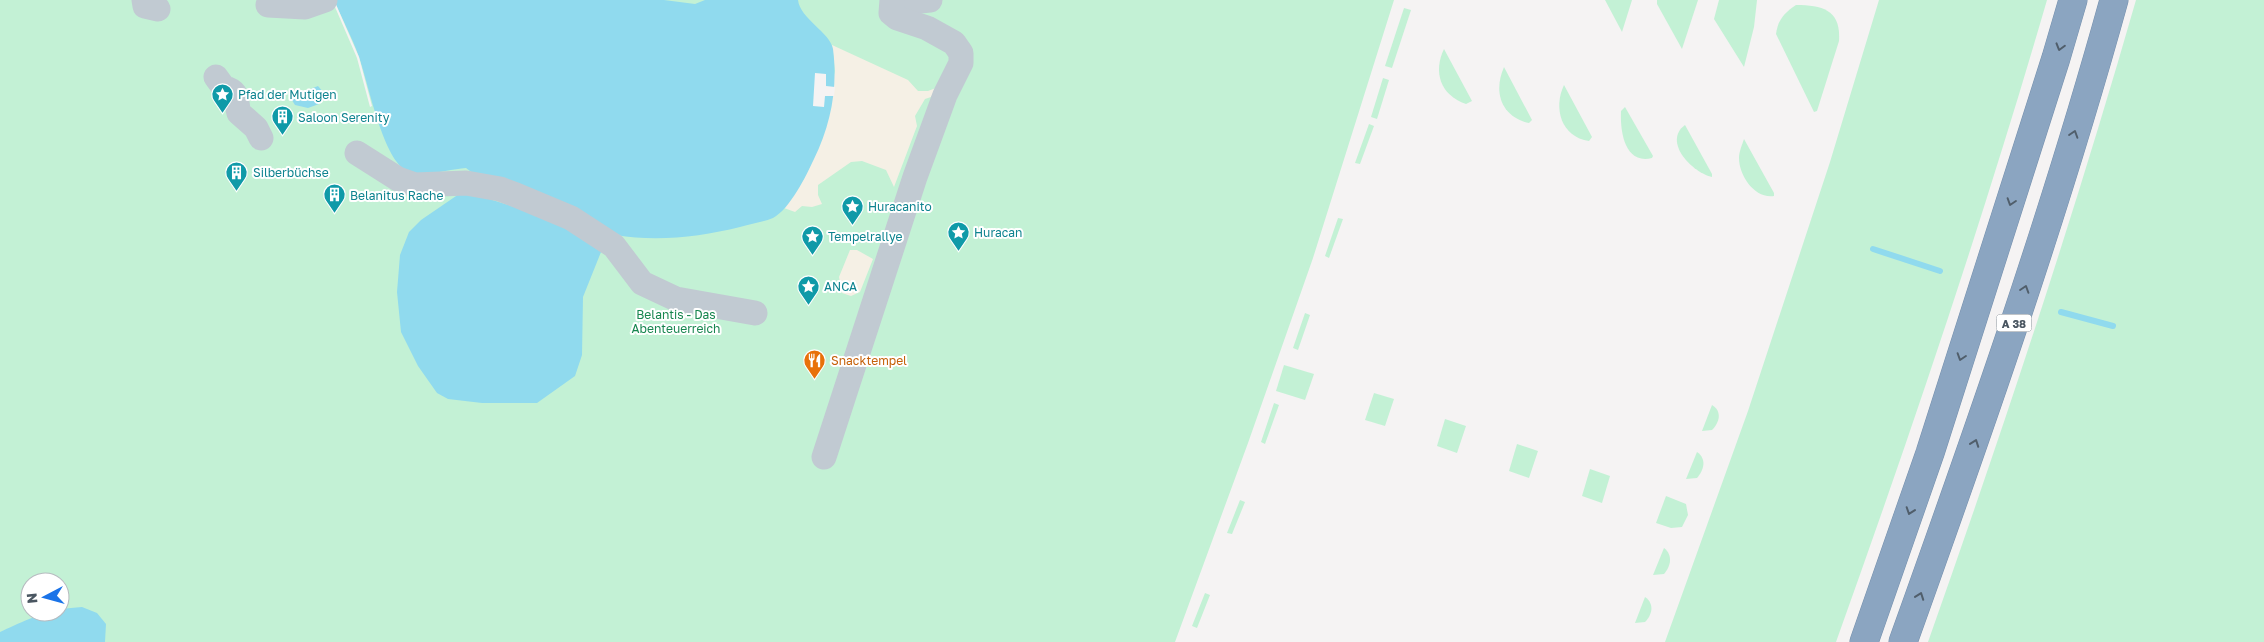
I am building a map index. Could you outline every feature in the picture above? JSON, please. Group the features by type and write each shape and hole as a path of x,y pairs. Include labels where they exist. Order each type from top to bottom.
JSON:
{"highway":[{"path":"1864,642 1930,453 2073,0"},
{"name":"A 38","path":"1903,642 1978,434 2094,72 2114,0"}],"street":[{"path":"268,5 305,7 325,0"},
{"path":"824,457 915,177 945,95 961,63 961,53 954,43 941,35 897,18 891,13 892,0"},
{"path":"907,0 910,2 930,0"},
{"path":"216,77 224,88 231,89 238,97 239,113 256,128 261,138"},
{"path":"357,153 398,179 415,185 466,183 516,194 571,218 614,246 642,283 676,299 755,313"}],"green space":[{"name":"Belantis - Das Abenteuerreich","path":"0,0 1394,0 1313,258 1175,642 0,642"},
{"path":"1605,0 1632,0 1622,32"},
{"path":"1657,0 1698,0 1682,49 1657,4"},
{"path":"1719,0 1757,0 1754,27 1744,67 1714,19"},
{"path":"1879,0 2047,0 1998,162 1946,323 1836,642 1665,642 1748,411 1830,162"},
{"path":"2136,0 2264,0 2264,642 1928,642 2037,322 2088,162"},
{"path":"1796,5 1815,6 1829,12 1834,16 1839,31 1839,41 1817,111 1814,112 1776,34 1782,17"},
{"path":"1404,8 1411,10 1392,68 1385,66"},
{"path":"1444,49 1472,101 1466,104 1450,95 1441,82 1439,66"},
{"path":"1504,67 1532,120 1529,123 1519,120 1512,115 1502,102 1499,85"},
{"path":"1383,78 1389,80 1377,119 1371,117"},
{"path":"1564,85 1592,137 1589,141 1572,134 1562,120 1559,103"},
{"path":"1625,107 1653,156 1652,158 1643,159 1635,156 1626,144 1621,127 1621,111"},
{"path":"1369,124 1374,126 1360,164 1355,163"},
{"path":"1685,125 1712,177 1697,170 1678,148 1679,132"},
{"path":"1744,139 1774,196 1761,194 1749,185 1745,179 1739,158"},
{"path":"1338,218 1343,219 1329,258 1325,256"},
{"path":"1305,313 1310,315 1298,350 1293,348"},
{"path":"1284,365 1314,374 1305,400 1276,391"},
{"path":"1374,393 1394,399 1385,426 1365,420"},
{"path":"1274,403 1279,405 1265,444 1261,442"},
{"path":"1712,405 1719,413 1717,424 1712,430 1702,431"},
{"path":"1445,419 1466,426 1457,453 1437,446"},
{"path":"1517,444 1538,451 1529,478 1509,471"},
{"path":"1697,452 1703,461 1701,472 1697,478 1686,479"},
{"path":"1590,469 1610,476 1602,503 1582,496"},
{"path":"1666,496 1686,504 1688,515 1682,527 1671,528 1656,523"},
{"path":"1240,500 1245,502 1232,534 1227,533"},
{"path":"1664,548 1670,557 1668,568 1664,574 1653,575"},
{"path":"1205,593 1210,595 1197,628 1192,626"},
{"path":"1645,597 1650,603 1651,613 1645,622 1635,623"}],"sand":[{"path":"832,45 908,80 918,91 928,91 936,88 931,97 925,99 915,116 917,126 894,187 886,170 862,161 851,162 818,185 818,195 822,204 812,207 802,206 795,212 784,208 804,179 835,71"},
{"path":"850,250 857,250 873,259 860,292 851,296 842,293 839,277"}],"water":[{"path":"334,0 664,0 695,4 705,0 798,0 804,13 827,37 833,49 835,78 832,106 825,133 811,166 791,200 773,218 709,233 662,238 616,235 560,222 601,252 583,297 582,355 575,376 537,403 482,403 448,399 437,393 418,366 401,332 397,292 400,255 409,232 421,220 459,194 473,194 518,208 466,168 419,174 405,170 397,162 389,150 359,57"},
{"path":"318,86 323,92 319,104 308,108 295,105 290,97"},
{"path":"82,607 97,613 106,624 105,642 0,642 0,632 22,622 70,622 70,608"}],"pier":[{"path":"332,0 334,0 359,57 372,106 370,107 357,58"},
{"path":"815,73 826,74 826,86 835,87 834,96 825,96 824,107 813,106"}],"waterway":[{"path":"1873,249 1940,271"},
{"path":"2061,312 2113,326"}],"place":[{"name":"Pfad der Mutigen","path":"222,113"},
{"name":"Saloon Serenity","path":"282,136"},
{"name":"Silberbüchse","path":"237,191"},
{"name":"Belanitus Rache","path":"334,214"},
{"name":"Huracanito","path":"852,225"},
{"name":"Huracan","path":"958,251"},
{"name":"Tempelrallye","path":"812,255"},
{"name":"ANCA","path":"808,305"},
{"name":"Snacktempel","path":"815,379"}]}
